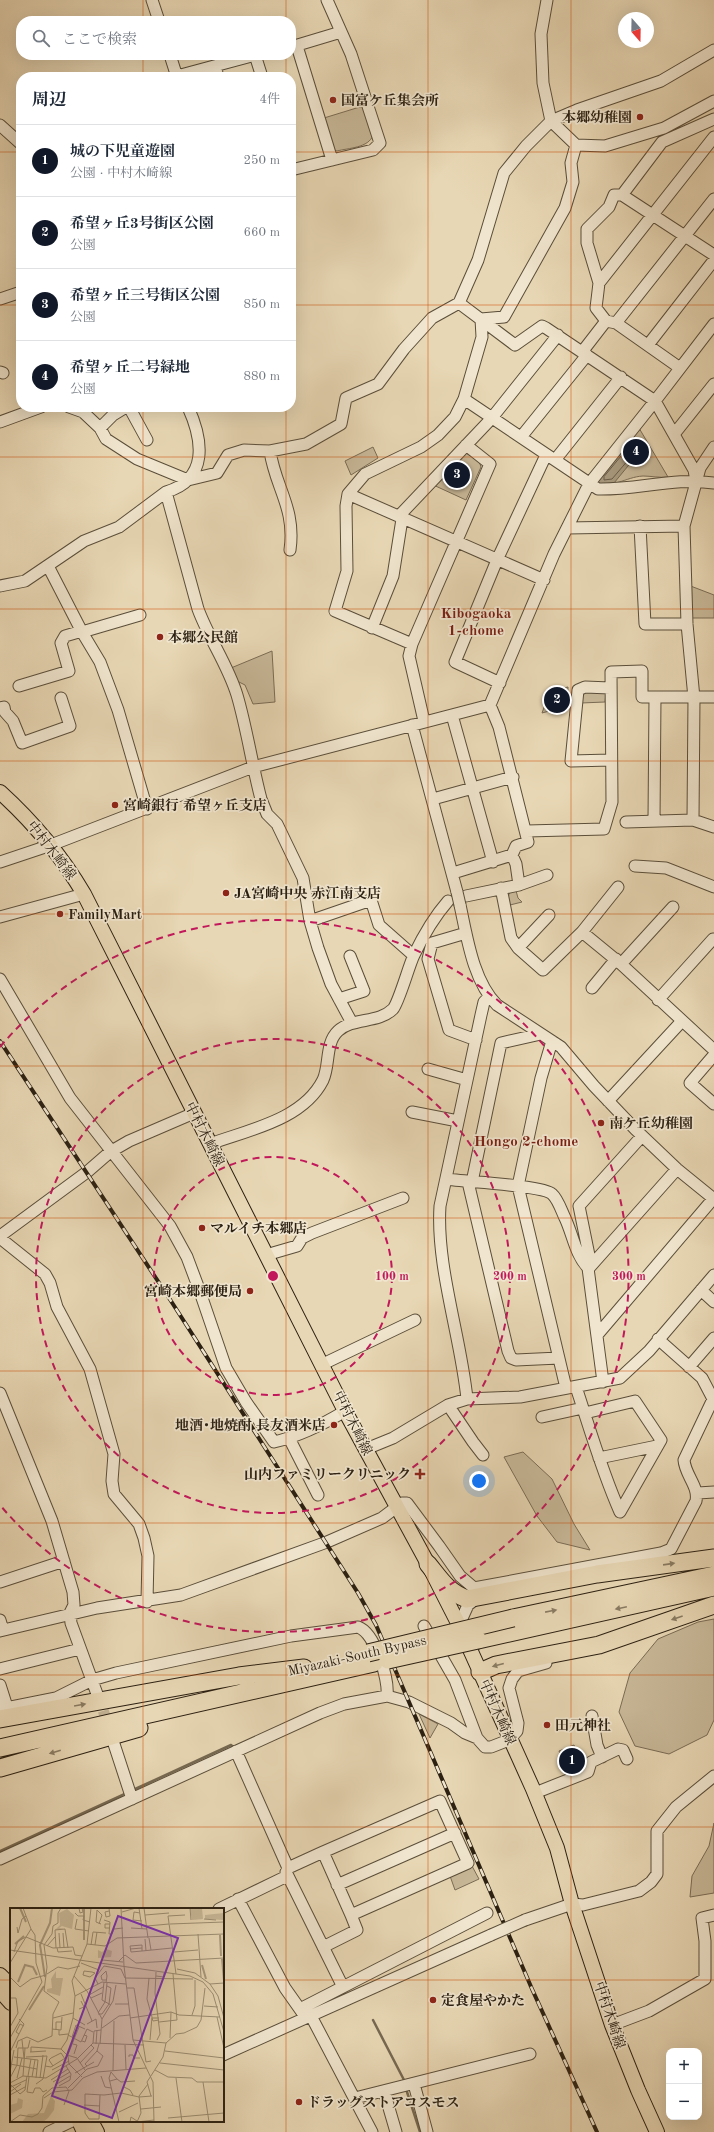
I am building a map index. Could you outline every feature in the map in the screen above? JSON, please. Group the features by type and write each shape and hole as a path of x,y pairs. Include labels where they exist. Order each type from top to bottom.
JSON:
{"highway":[{"path":"428,1564 454,1594 467,1599 597,1574 714,1558"},
{"name":"Miyazaki-South Bypass","path":"0,1748 267,1688 513,1618 714,1575"},
{"name":"Miyazaki-South Bypass","path":"0,1737 304,1668 478,1640 714,1587"},
{"path":"480,1672 496,1665 599,1645 714,1605"},
{"path":"2,1712 239,1676 304,1668"},
{"path":"0,1768 199,1711 267,1688"}],"main road":[{"name":"中村木崎線","path":"0,792 38,829 51,845 84,894 266,1255 323,1364 345,1411 428,1564 459,1625 509,1740 535,1793 557,1848 572,1904 612,2025 638,2090 657,2132"},
{"path":"0,1975 10,1985"},
{"path":"0,1991 10,2002"},
{"path":"79,2122 84,2132"},
{"path":"92,2122 97,2132"}],"street":[{"path":"152,0 157,16"},
{"path":"296,167 373,150 380,143 351,54 327,0"},
{"path":"547,0 541,34 543,83 551,121 576,145 605,146 649,133 664,128 714,102"},
{"path":"296,45 341,32"},
{"path":"0,586 25,582 84,541 119,527 166,492 173,490 188,480 217,473 228,455 244,450 270,451 306,444 341,424 346,398 378,384 404,349 432,318 459,303 478,260 504,174 526,146 551,121 577,110 661,81 714,50"},
{"path":"296,52 332,160"},
{"path":"172,60 176,72"},
{"path":"192,72 237,60"},
{"path":"257,60 260,72"},
{"path":"215,66 217,72"},
{"path":"622,195 662,142 714,120"},
{"path":"0,125 16,139"},
{"path":"599,283 714,138"},
{"path":"481,319 504,318 565,208 574,182 571,163 576,145"},
{"path":"680,368 648,345 611,322 596,308 599,283 587,243 587,229 609,207 614,196 622,195 714,256"},
{"path":"521,437 584,353 685,236 714,199"},
{"path":"648,345 714,260"},
{"path":"0,300 16,294"},
{"path":"459,303 515,346 542,326 558,335 656,401 694,470 696,481"},
{"path":"412,644 335,611 347,571 346,506 348,494 365,474 421,447 438,435 455,417 464,398 482,337 481,319"},
{"path":"453,873 512,855 516,846 528,842 527,831 513,777 499,727 490,705 567,528 589,484 656,401 714,324"},
{"path":"372,628 393,576 400,517 491,419 558,335"},
{"path":"500,683 455,662 497,560 551,457 621,377"},
{"path":"674,433 714,384"},
{"path":"464,398 491,419 521,437 598,489 614,490 696,481 714,483"},
{"path":"0,422 27,412"},
{"path":"83,412 100,428 106,439 137,459 188,480"},
{"path":"100,428 113,415 118,412"},
{"path":"130,412 147,440"},
{"path":"188,480 196,469 200,448 195,425 190,412"},
{"path":"424,721 409,656 412,644 458,542 490,464 466,445"},
{"path":"692,820 694,698 687,624 684,526 700,468 714,448"},
{"path":"270,451 293,532 290,550"},
{"path":"166,492 198,609 204,624 229,672 237,696 253,767 267,814 277,824 303,878 310,921 318,948 339,999 352,1023"},
{"path":"348,494 544,580"},
{"path":"640,526 645,624 687,624"},
{"path":"567,528 684,526"},
{"path":"48,566 82,632 100,662 118,710 147,809"},
{"path":"19,686 69,671 61,643 65,636 140,615"},
{"path":"527,831 604,829 612,802 611,672 642,671 642,697 714,697"},
{"path":"610,688 585,687 578,690 571,761 611,760"},
{"path":"0,708 4,707 5,712 13,721 22,744 70,726 61,698"},
{"path":"654,821 655,698"},
{"path":"0,862 51,845 147,809 253,767 424,721 490,705"},
{"path":"452,714 493,862"},
{"path":"412,725 461,898 466,933 477,970 489,997 497,1005 561,1047 608,1101 642,1136 677,1169 714,1199 598,1334"},
{"path":"433,799 513,777"},
{"path":"626,822 692,820 714,827"},
{"path":"512,855 516,864 519,885"},
{"path":"634,866 666,868 714,887"},
{"path":"461,898 519,885 547,875"},
{"path":"501,888 511,938 518,948 543,970 582,932 618,887"},
{"path":"0,918 84,894"},
{"path":"310,921 371,900 379,925 414,955"},
{"path":"210,1144 268,1123 298,1109 316,1091 323,1080 333,1036 341,1029 352,1023 379,1018 394,1008 414,955 437,914 448,901"},
{"path":"592,988 673,907"},
{"path":"518,948 549,915"},
{"path":"582,932 618,962 714,1050"},
{"path":"466,933 432,943 428,959 449,1030 476,1040"},
{"path":"658,1000 713,938"},
{"path":"339,999 364,991 350,956"},
{"path":"0,979 70,1098 110,1152 170,1226 187,1258 200,1289 226,1368 246,1402 274,1442 315,1429 345,1411"},
{"path":"467,1399 440,1234 440,1206 484,1002 489,997"},
{"path":"608,1101 682,1021"},
{"path":"541,1034 501,1044 470,1182 508,1351 511,1358 516,1360 559,1358"},
{"path":"542,1417 584,1410 635,1401 661,1440 620,1512 599,1458 584,1410 571,1388 559,1358 518,1186 541,1078 552,1041"},
{"path":"714,1055 690,1083 714,1104"},
{"path":"428,1068 467,1080"},
{"path":"412,1112 458,1121"},
{"path":"147,1602 148,1556 144,1538 139,1524 114,1494 112,1481 114,1454 96,1385 90,1368 57,1307 45,1274 0,1237 110,1152 129,1141 194,1113"},
{"path":"603,1382 590,1266 579,1206 642,1136"},
{"path":"590,1266 677,1169"},
{"path":"446,1179 518,1186 547,1191 553,1194 566,1219 578,1254 590,1266"},
{"path":"266,1255 297,1246 302,1238 312,1233 403,1198"},
{"path":"366,1449 393,1438 448,1405 467,1399 520,1397 620,1378 638,1362 714,1275"},
{"path":"701,1290 714,1302"},
{"path":"323,1364 415,1320"},
{"path":"689,1367 714,1338"},
{"path":"1,1627 97,1608 147,1602 181,1595 327,1542 382,1518 402,1503 407,1503 460,1576 474,1588 661,1553 671,1549 686,1523 698,1493 684,1466 684,1460 714,1399 702,1378 658,1339"},
{"path":"0,1393 36,1477 52,1521 64,1561 74,1605 70,1613 71,1623 97,1694"},
{"path":"448,1405 483,1454"},
{"path":"289,1438 318,1495"},
{"path":"599,1458 657,1446"},
{"path":"698,1493 714,1492"},
{"path":"0,1582 64,1561"},
{"path":"459,1625 468,1605 479,1597"},
{"path":"424,1626 455,1680 477,1738 485,1747 491,1748 509,1740 517,1731 518,1723 509,1688 512,1679 518,1670 608,1648"},
{"path":"0,1685 2,1712 56,1698 92,1680 291,1636 358,1627 364,1629 370,1637 383,1669 388,1687 387,1696"},
{"path":"0,1669 80,1649"},
{"path":"0,1859 132,1800 236,1751 344,1704 387,1696 409,1702 477,1738"},
{"path":"592,1716 596,1745 602,1757"},
{"path":"114,1744 132,1800"},
{"path":"535,1793 588,1772 591,1762 618,1749 623,1750 627,1759"},
{"path":"236,1751 287,1870 322,1947 343,1987"},
{"path":"224,2055 306,2014 525,1920 572,1904 584,1905 639,1891 651,1882 657,1874 658,1830 676,1807 714,1776"},
{"path":"221,1908 285,1877 287,1870 323,1852 440,1801 468,1863 351,1915"},
{"path":"337,1885 455,1834"},
{"path":"322,1947 358,1930 323,1852"},
{"path":"238,1899 286,1988 306,2014 355,2098 372,2132"},
{"path":"306,2014 343,1987 487,1913"},
{"path":"612,2025 650,2010 705,1979 710,1940 702,1918 714,1915"},
{"path":"355,2098 530,2054"},
{"path":"414,2084 427,2132"},
{"path":"384,2091 396,2132"},
{"path":"49,2132 70,2122"}],"shaded area":[{"path":"363,106 373,135 371,139 367,143 358,147 337,151 334,150 324,118"},
{"path":"639,428 668,477 643,476 613,484 594,481"},
{"path":"373,447 378,458 351,475 345,461"},
{"path":"464,452 479,461 481,467 466,500 429,483"},
{"path":"688,585 714,595 714,618 691,618"},
{"path":"272,651 275,702 253,704 245,685 235,680 231,668"},
{"path":"568,687 567,706 542,713 550,691"},
{"path":"583,691 606,692 605,702 581,703"},
{"path":"515,887 518,898 522,902 510,905 509,895"},
{"path":"523,1452 552,1479 574,1524 590,1550 557,1542 537,1516 504,1457"},
{"path":"714,1619 714,1720 707,1735 669,1754 635,1746 619,1712 630,1673 658,1639 698,1622"},
{"path":"419,1714 438,1724 430,1738"},
{"path":"574,1745 584,1771 569,1777 559,1751"},
{"path":"714,1823 714,1893 690,1897 692,1876 709,1846"},
{"path":"472,1866 479,1879 455,1890 450,1876"}],"water":[{"path":"630,440 642,449 614,483 601,484 595,481"}],"waterway":[{"path":"133,1790 231,1745 233,1747"},
{"path":"0,1851 127,1793"},
{"path":"373,2020 404,2080"},
{"path":"407,2092 420,2132"}],"tunnel":[{"path":"98,1695 109,1728"}],"railway":[{"path":"0,1041 171,1301 358,1593 376,1625 532,1989 597,2132"}],"place":[{"name":"国富ケ丘集会所","path":"333,100"},
{"name":"本郷幼稚園","path":"640,117"},
{"name":"希望ヶ丘二号緑地","path":"636,452"},
{"name":"希望ヶ丘三号街区公園","path":"457,475"},
{"name":"本郷公民館","path":"160,637"},
{"name":"希望ヶ丘3号街区公園","path":"557,700"},
{"name":"宮崎銀行 希望ヶ丘支店","path":"115,805"},
{"name":"JA宮崎中央 赤江南支店","path":"226,893"},
{"name":"FamilyMart","path":"60,914"},
{"name":"南ケ丘幼稚園","path":"601,1123"},
{"name":"マルイチ本郷店","path":"202,1228"},
{"name":"宮崎本郷郵便局","path":"250,1291"},
{"name":"地酒･地焼酎 長友酒米店","path":"334,1425"},
{"name":"山内ファミリークリニック","path":"420,1474"},
{"name":"田元神社","path":"547,1725"},
{"name":"城の下児童遊園","path":"572,1761"},
{"name":"定食屋やかた","path":"433,2000"},
{"name":"ドラッグストアコスモス","path":"299,2102"}],"district":[{"name":"Kibogaoka 1-chome","path":"476,622"},
{"name":"Hongo 2-chome","path":"526,1141"}]}
